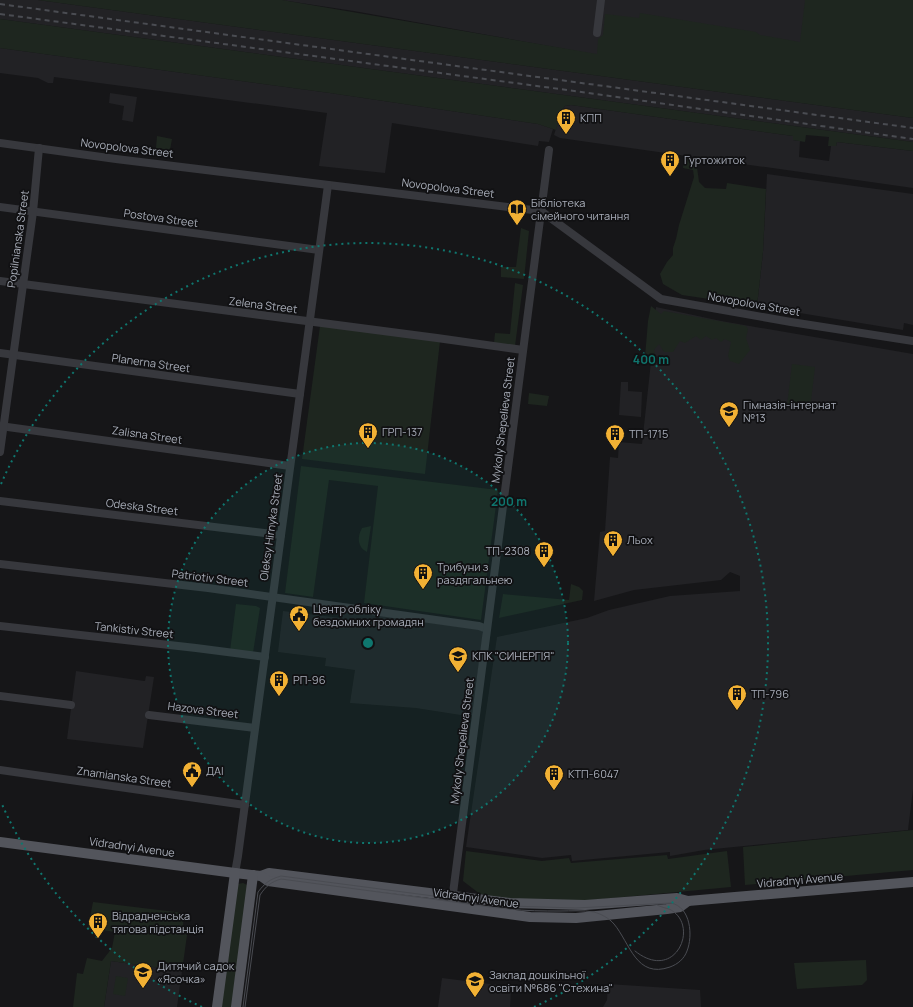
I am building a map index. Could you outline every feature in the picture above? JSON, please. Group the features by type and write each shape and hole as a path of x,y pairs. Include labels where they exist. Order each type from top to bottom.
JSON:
{"main road":[{"name":"Vidradnyi Avenue","path":"0,842 235,873 257,875 269,872 510,902 585,905 677,898 688,901 913,882"},
{"path":"217,1007 235,873"},
{"name":"Vidradnyi Avenue","path":"257,875 268,881 530,917 586,917 667,909 680,907 688,901"},
{"path":"236,1007 257,875"}],"street":[{"path":"597,33 601,0"},
{"name":"Novopolova Street","path":"0,143 541,211 661,299 791,322 913,341"},
{"name":"Popilnianska Street","path":"0,452 2,427 23,285 39,148"},
{"name":"Mykoly Shepelieva Street","path":"452,906 548,150"},
{"name":"Oleksy Hirnyka Street","path":"235,873 328,184"},
{"name":"Postova Street","path":"0,207 319,250"},
{"name":"Zelena Street","path":"0,281 523,350"},
{"name":"Planerna Street","path":"0,353 300,394"},
{"name":"Zalisna Street","path":"2,427 290,466"},
{"name":"Odeska Street","path":"0,501 281,535"},
{"name":"Patriotiv Street","path":"0,564 208,588 479,626 487,629"},
{"name":"Tankistiv Street","path":"0,626 265,657"},
{"path":"0,696 71,705"},
{"name":"Hazova Street","path":"149,715 255,728"},
{"name":"Znamianska Street","path":"0,770 245,805"}],"shaded area":[{"path":"0,0 38,0 913,118 913,142 0,19"},
{"path":"38,0 282,0 597,54 598,39 603,35 605,14 639,18 640,13 756,32 760,35 800,42 805,0 913,0 913,118"},
{"path":"281,0 913,0 913,99 593,54 354,11"},
{"path":"0,19 913,142 913,151 837,142 836,146 828,146 829,137 806,135 805,142 793,140 793,136 571,105 565,106 562,110 556,130 538,124 330,93 0,48"},
{"path":"0,48 330,93 538,124 553,129 549,142 539,141 538,146 392,123 385,173 319,166 327,113 54,77 53,83 48,83 38,78 0,73"},
{"path":"110,93 137,97 133,122 122,120 124,106 109,103"},
{"path":"571,105 793,136 793,140 800,141 799,157 829,161 831,146 836,146 837,142 913,151 913,188 560,138 554,135 562,109 565,106"},
{"path":"157,136 172,139 170,150 156,148"},
{"path":"689,158 697,167 699,182 705,188 726,189 727,183 766,189 763,252 757,306 682,295 663,284 660,274 673,255 673,248 679,225 694,177 693,170 683,168 684,160"},
{"path":"767,174 913,194 913,325 904,323 903,330 757,306 763,252"},
{"path":"521,228 529,231 524,279 501,277 501,267 516,267"},
{"path":"515,283 523,285 515,346 494,343 495,333 510,334"},
{"path":"651,306 661,314 664,311 746,326 748,329 746,338 750,350 739,364 730,361 728,356 731,342 725,339 721,342 716,338 712,340 706,336 701,340 696,336 685,343 680,341 673,352 664,352 659,344 654,350 657,362 649,363 645,357 648,321"},
{"path":"656,307 721,321 913,354 913,789 908,830 704,850 670,856 670,852 572,861 571,855 542,858 466,847 497,637 587,618 609,610 670,596 740,591 740,576 730,572 721,580 634,590 594,601 600,532 605,531 610,457 618,458 619,442 642,444"},
{"path":"320,326 440,341 425,474 302,459"},
{"path":"792,364 815,367 810,409 787,406"},
{"path":"621,382 628,382 628,391 642,392 641,417 619,415"},
{"path":"529,393 549,396 547,406 528,404"},
{"path":"301,466 498,490 481,620 364,603 378,486 329,480 313,597 285,593"},
{"path":"371,526 367,552 360,545 359,535 362,528"},
{"path":"571,584 579,587 583,591 582,600 499,618 503,594 569,600"},
{"path":"236,604 256,606 260,608 253,653 230,651"},
{"path":"342,610 477,629 482,631 483,635 472,715 467,716 416,708 350,703 355,670 325,666 326,658 278,652 283,611 341,618"},
{"path":"76,671 144,681 146,676 154,677 143,748 67,739"},
{"path":"913,830 913,870 745,885 743,847"},
{"path":"466,851 542,861 569,858 571,863 667,855 668,859 727,851 731,887 581,901 510,899 480,894 463,881"},
{"path":"243,883 247,885 248,888 232,1007 220,1007 238,884"},
{"path":"93,902 184,913 183,927 188,928 182,971 111,961 104,1007 73,1007 77,973 83,974 87,958 102,961 112,948 115,932 88,928"},
{"path":"866,960 867,980 862,985 797,989 794,963"},
{"name":"Дитячий садок «Ясочка»","path":"111,961 182,971 177,1007 104,1007"},
{"path":"116,976 128,978 125,996 113,994"},
{"name":"Заклад дошкільної освіти №686 \"Стежина\"","path":"442,978 506,986 511,990 510,1007 438,1007"},
{"path":"608,984 700,990 701,1007 603,1007 607,1000"}],"tram line":[{"path":"243,1007 258,892 268,882 281,876 510,906 576,908 671,903 683,910 689,923 689,945 684,956 673,966 658,969 649,968 642,964 635,957 614,924 605,916 594,912 528,911 499,908 281,879 269,885 260,895 245,1007"},
{"path":"635,951 650,959 662,960 672,956 679,948 683,938 683,927 678,916 669,909 657,905"}],"railway":[{"path":"0,4 913,128"},
{"path":"0,14 567,90 913,139"}],"place":[{"name":"КПП","path":"566,135"},
{"name":"Гуртожиток","path":"670,177"},
{"name":"Бібліотека сімейного читання","path":"517,226"},
{"name":"Гімназія-інтернат №13","path":"729,428"},
{"name":"ГРП-137","path":"368,449"},
{"name":"ТП-1715","path":"615,451"},
{"name":"Льох","path":"613,557"},
{"name":"ТП-2308","path":"544,568"},
{"name":"Трибуни з раздягальнею","path":"423,590"},
{"name":"Центр обліку бездомних громадян","path":"299,632"},
{"name":"КПК \"СИНЕРГІЯ\"","path":"458,673"},
{"name":"РП-96","path":"279,697"},
{"name":"ТП-796","path":"737,711"},
{"name":"ДАІ","path":"192,788"},
{"name":"КТП-6047","path":"554,791"},
{"name":"Відрадненська тягова підстанція","path":"98,939"},
{"name":"Дитячий садок «Ясочка»","path":"143,989"},
{"name":"Заклад дошкільної освіти №686 \"Стежина\"","path":"475,998"}]}
